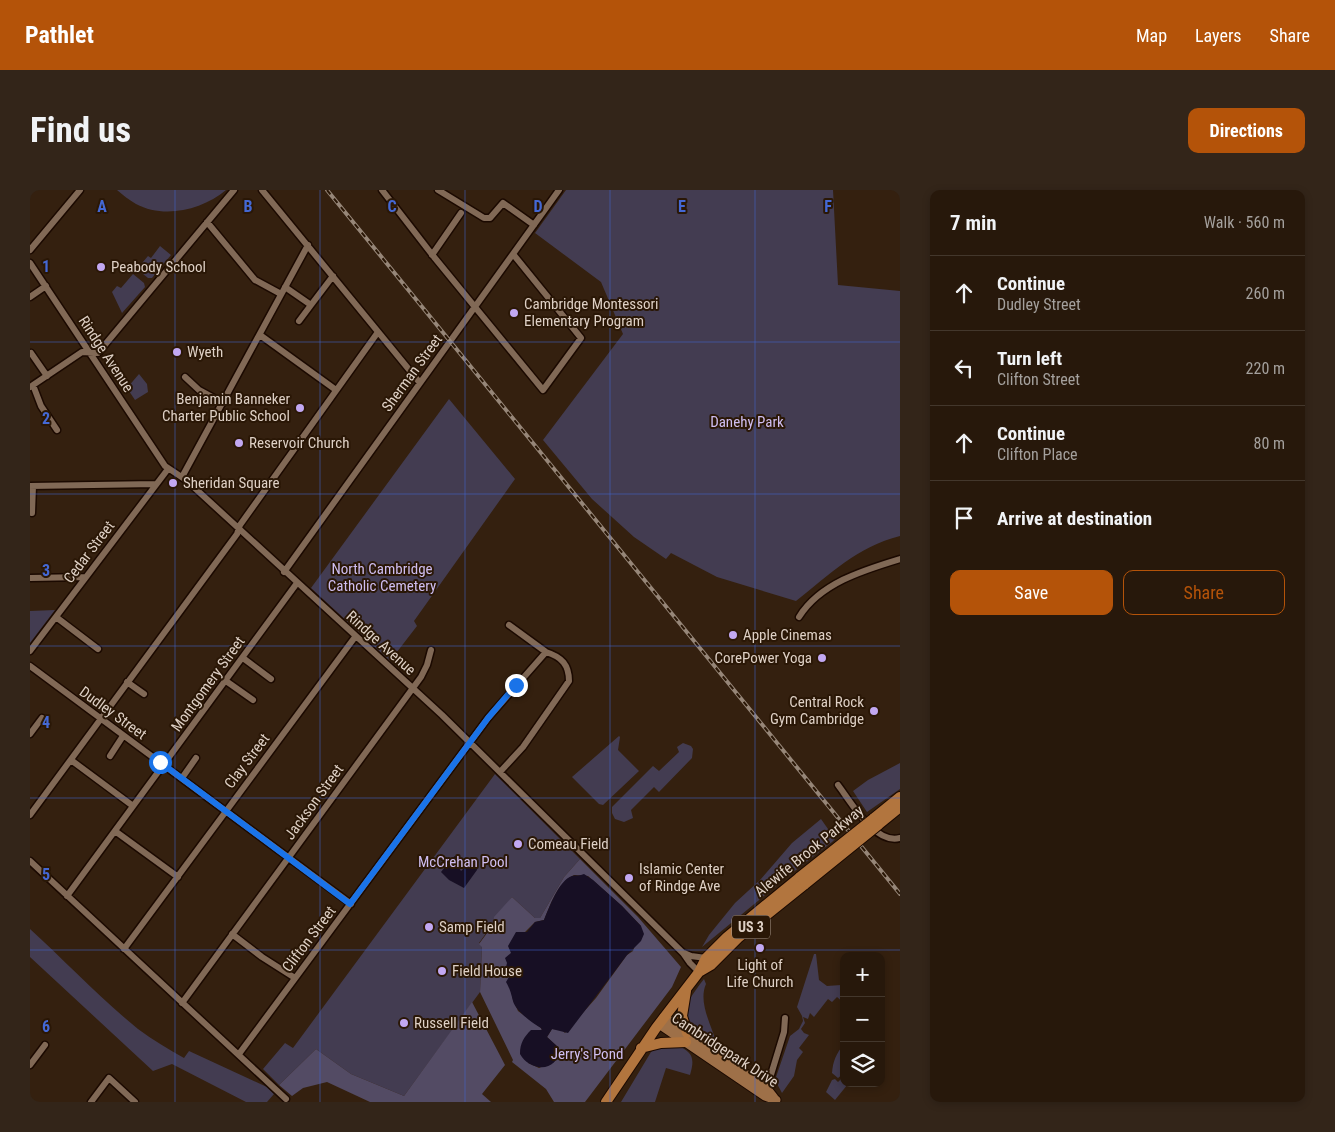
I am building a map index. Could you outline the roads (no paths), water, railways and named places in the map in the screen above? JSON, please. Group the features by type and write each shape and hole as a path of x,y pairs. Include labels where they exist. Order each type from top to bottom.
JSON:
{"highway":[{"name":"Alewife Brook Parkway","path":"876,822 900,797"},
{"name":"Alewife Brook Parkway","path":"606,1102 641,1048 699,972 706,958 727,937 876,822 900,807"},
{"name":"Alewife Brook Parkway","path":"699,972 711,965 739,937 803,880"},
{"path":"641,1048 686,1037 682,1016 686,988"}],"main road":[{"name":"Cambridgepark Drive","path":"661,1021 686,1037 765,1096 777,1101"}],"street":[{"path":"30,250 80,190"},
{"path":"58,430 41,406 32,386 82,352 98,353 234,190"},
{"path":"262,190 420,383"},
{"path":"382,190 432,255 543,390 582,338 513,254"},
{"path":"438,190 484,218 490,218 503,202 534,225"},
{"name":"Sherman Street","path":"284,572 559,190"},
{"path":"432,255 461,213"},
{"path":"207,222 255,280 281,294"},
{"path":"182,478 308,245"},
{"name":"Rindge Avenue","path":"30,263 168,469 182,478 239,529 470,742 683,953 699,972"},
{"path":"299,321 333,276"},
{"path":"30,297 46,286"},
{"path":"285,287 311,305"},
{"path":"30,815 237,534 240,524 378,332"},
{"path":"260,335 336,390"},
{"path":"31,353 47,376"},
{"path":"185,377 199,390 223,403"},
{"name":"Cedar Street","path":"30,651 168,469"},
{"path":"32,514 31,486 156,484"},
{"path":"799,617 810,604 841,582 864,570 900,559"},
{"path":"30,578 85,577"},
{"name":"Montgomery Street","path":"67,896 297,584"},
{"path":"56,617 98,649"},
{"path":"500,772 523,747 569,681 566,663 553,654 546,652 509,625"},
{"name":"Clay Street","path":"124,949 355,637"},
{"name":"Jackson Street","path":"182,1002 412,688 425,668 431,650"},
{"name":"Clifton Street","path":"239,1054 470,742 504,698 546,652"},
{"path":"243,658 271,679"},
{"name":"Dudley Street","path":"30,666 350,904"},
{"path":"226,681 253,700"},
{"path":"127,682 144,694"},
{"path":"30,734 42,718"},
{"path":"110,756 123,736"},
{"path":"182,778 196,758"},
{"path":"71,760 133,806"},
{"path":"838,785 867,824 886,838 900,838"},
{"path":"115,831 178,878"},
{"path":"30,861 286,1099"},
{"path":"232,934 262,957 295,978"},
{"path":"683,953 706,958"},
{"path":"765,1096 784,1032 785,1018"},
{"path":"30,1066 45,1045"},
{"path":"91,1102 109,1078 136,1102"}],"railway":[{"path":"327,190 900,894"}],"place":[{"name":"Peabody School","path":"101,267"},
{"name":"Cambridge Montessori Elementary Program","path":"514,313"},
{"name":"Wyeth","path":"177,352"},
{"name":"Benjamin Banneker Charter Public School","path":"300,408"},
{"name":"Reservoir Church","path":"239,443"},
{"name":"Sheridan Square","path":"173,483"},
{"name":"Apple Cinemas","path":"733,635"},
{"name":"CorePower Yoga","path":"822,658"},
{"name":"Central Rock Gym Cambridge","path":"874,711"},
{"name":"Comeau Field","path":"518,844"},
{"name":"Islamic Center of Rindge Ave","path":"629,878"},
{"name":"Samp Field","path":"429,927"},
{"name":"Light of Life Church","path":"760,948"},
{"name":"Field House","path":"442,971"},
{"name":"Russell Field","path":"404,1023"}],"park label":[{"name":"Danehy Park","path":"747,422"},
{"name":"North Cambridge Catholic Cemetery","path":"382,578"},
{"name":"McCrehan Pool","path":"463,862"},
{"name":"Jerry's Pond","path":"587,1054"}]}
